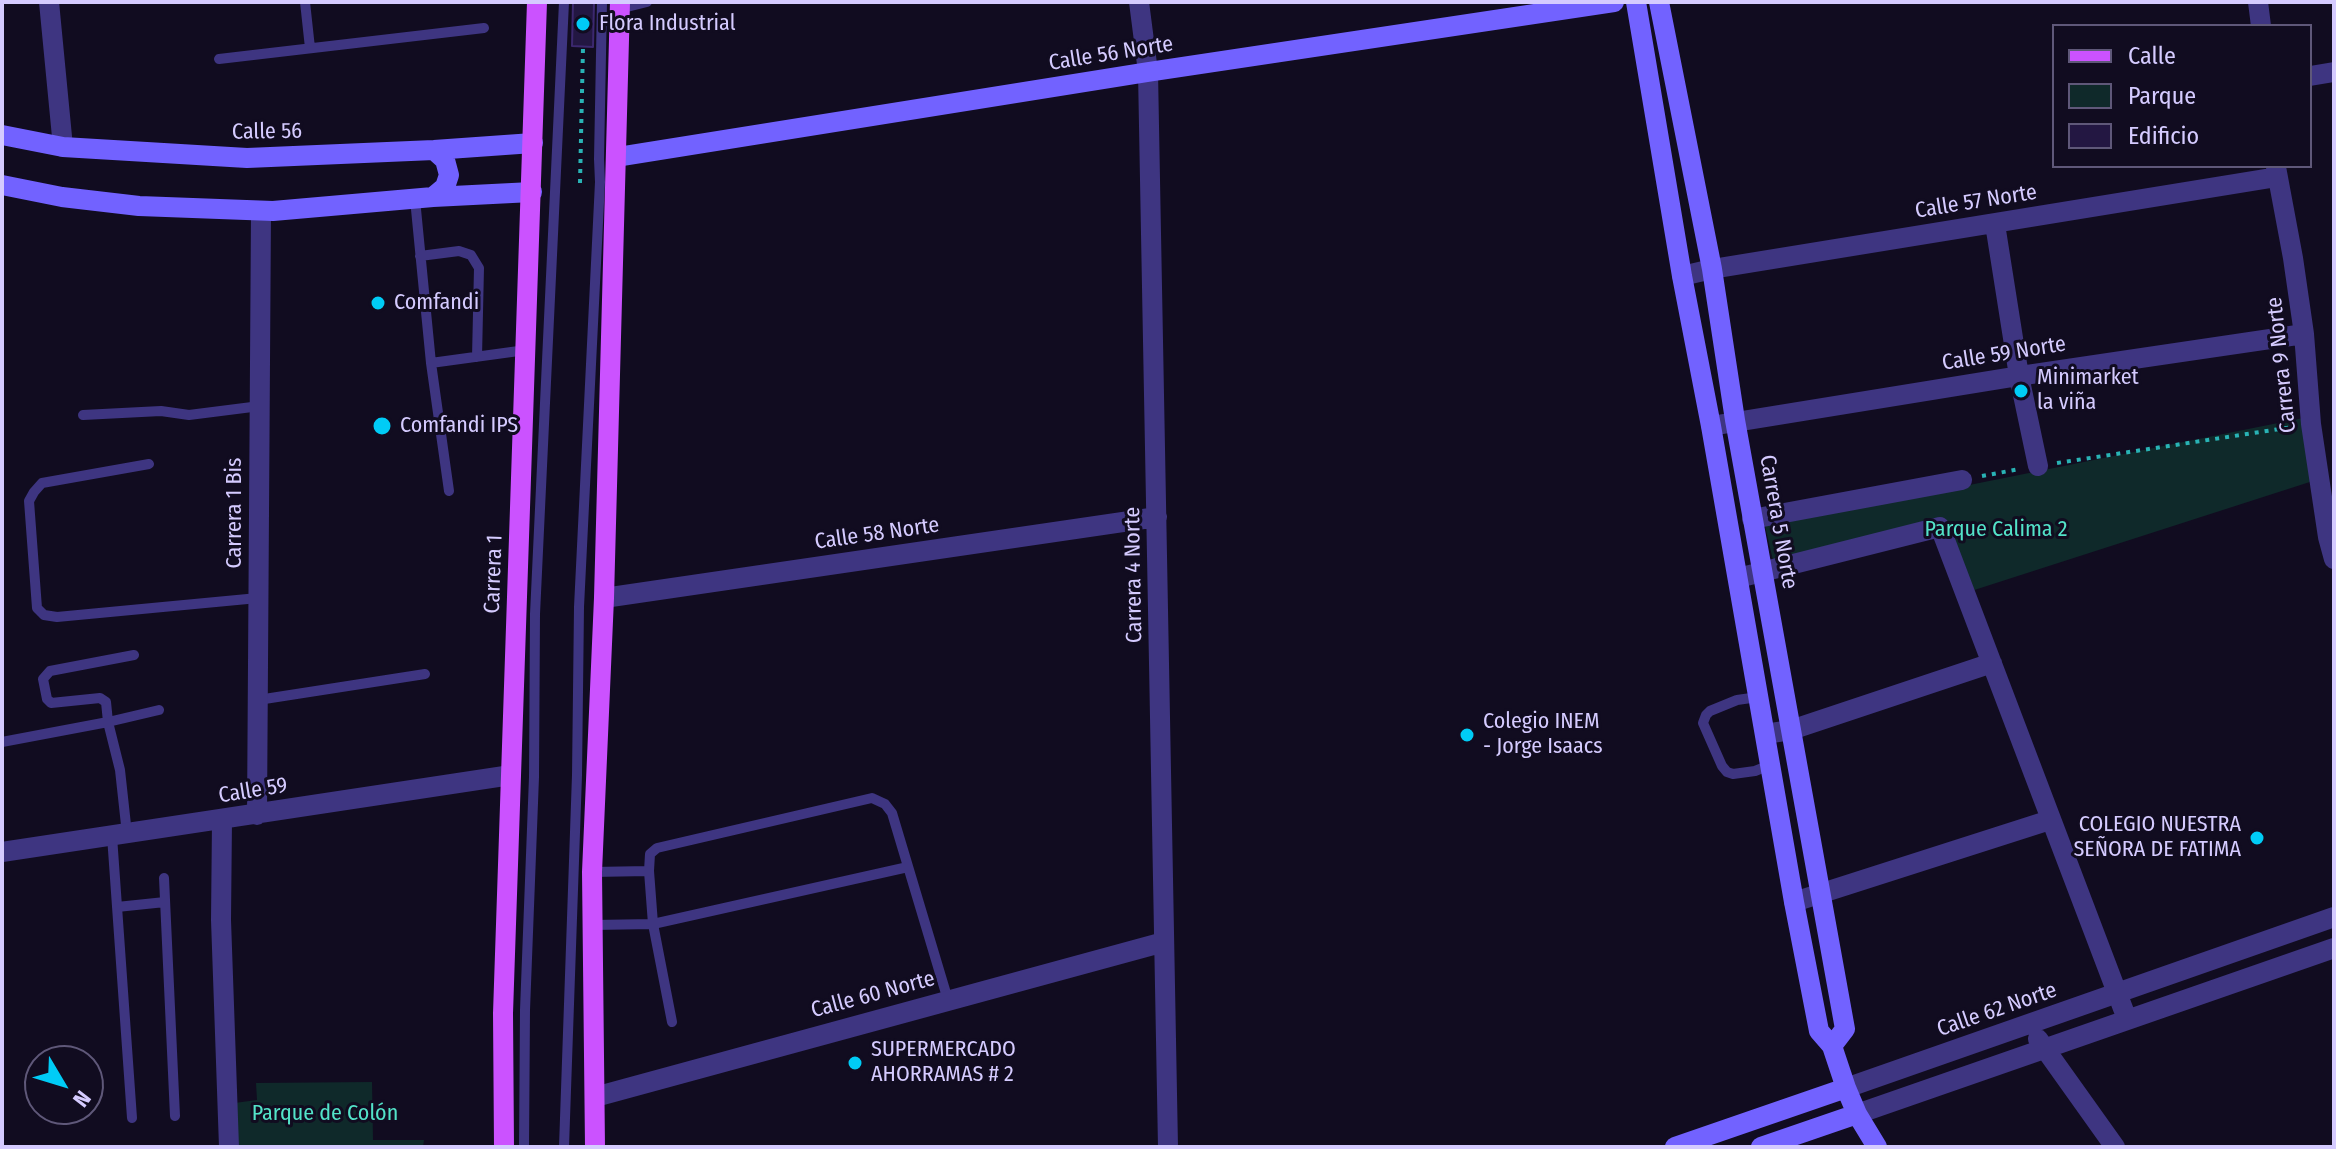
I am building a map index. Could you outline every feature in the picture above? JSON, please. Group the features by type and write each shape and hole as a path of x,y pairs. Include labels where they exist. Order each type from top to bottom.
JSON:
{"main road":[{"name":"Carrera 1","path":"504,1147 503,1013 537,2"},
{"path":"595,1147 592,872 604,598 617,157 614,4"}],"street":[{"path":"49,2 63,147"},
{"name":"Carrera 4 Norte","path":"1139,2 1148,72 1168,1147"},
{"name":"Calle 56 Norte","path":"617,157 1148,72 1614,2"},
{"path":"1636,2 1682,276 1819,1031 1832,1046 1857,1114 1877,1147"},
{"name":"Carrera 5 Norte","path":"1659,2 1712,269 1752,519 1845,1029 1832,1046"},
{"path":"2258,2 2261,24"},
{"path":"2312,76 2334,72"},
{"name":"Calle 56","path":"2,135 63,147 247,158 533,143"},
{"path":"424,198 445,187 449,175 445,160 434,150"},
{"name":"Calle 57 Norte","path":"1682,276 1995,224 2276,172"},
{"name":"Carrera 9 Norte","path":"2276,172 2293,258 2304,334 2311,424 2334,559"},
{"path":"2,185 62,197 139,206 261,211 532,192"},
{"name":"Carrera 1 Bis","path":"257,815 261,211"},
{"path":"1995,224 2019,376 2038,466"},
{"name":"Calle 59 Norte","path":"1711,426 2304,334"},
{"path":"1752,519 1962,480"},
{"name":"Calle 58 Norte","path":"604,598 1157,517"},
{"path":"1738,578 1940,527 2127,1019"},
{"path":"1765,734 1791,730 1992,663"},
{"name":"Calle 59","path":"2,852 511,775"},
{"path":"222,820 221,920 229,1147"},
{"path":"1794,902 2050,820"},
{"name":"Calle 62 Norte","path":"1675,1147 2334,917"},
{"name":"Calle 60 Norte","path":"595,1097 1164,942"},
{"path":"1761,1147 2334,948"},
{"path":"2028,1026 2115,1147"}],"lane":[{"path":"305,2 310,48"},
{"path":"524,1147 535,614 564,2"},
{"path":"564,1147 577,775 579,607 599,159 614,4 647,2"},
{"path":"219,59 484,28"},
{"path":"424,198 420,256 449,491"},
{"path":"420,256 459,251 471,255 479,268 477,357"},
{"path":"431,363 526,350"},
{"path":"83,415 161,411 189,415 260,406"},
{"path":"149,464 42,483 34,492 29,501 37,608 44,615 57,617 258,598"},
{"path":"132,1118 117,907 120,770 106,702 100,698 51,703 47,699 43,679 50,671 134,655"},
{"path":"258,700 425,674"},
{"path":"1758,697 1737,700 1710,711 1703,723 1727,772 1755,771 1770,765"},
{"path":"2,742 159,710"},
{"path":"672,1022 653,924 650,854 657,848 872,798 885,804 892,813 948,1000"},
{"path":"593,925 653,924 908,867"},
{"path":"592,872 649,871"},
{"path":"164,878 175,1116"},
{"path":"117,907 165,902"}],"path":[{"path":"580,183 583,47"},
{"path":"1962,480 2311,424"}],"green space":[{"name":"Parque Calima 2","path":"2303,418 2316,480 1965,593 1939,527 1775,569 1765,526"},
{"name":"Parque de Colón","path":"372,1082 373,1140 424,1140 423,1147 229,1147 227,1104 257,1100 256,1083"}],"building":[{"name":"Flora Industrial","path":"573,2 594,2 593,47 572,46"}],"place":[{"name":"Flora Industrial","path":"583,24"},
{"name":"Comfandi","path":"378,303"},
{"name":"Minimarket la viña","path":"2021,391"},
{"name":"Comfandi IPS","path":"382,426"},
{"name":"Colegio INEM - Jorge Isaacs","path":"1467,735"},
{"name":"COLEGIO NUESTRA SEÑORA DE FATIMA","path":"2257,838"},
{"name":"SUPERMERCADO AHORRAMAS # 2","path":"855,1063"}]}
